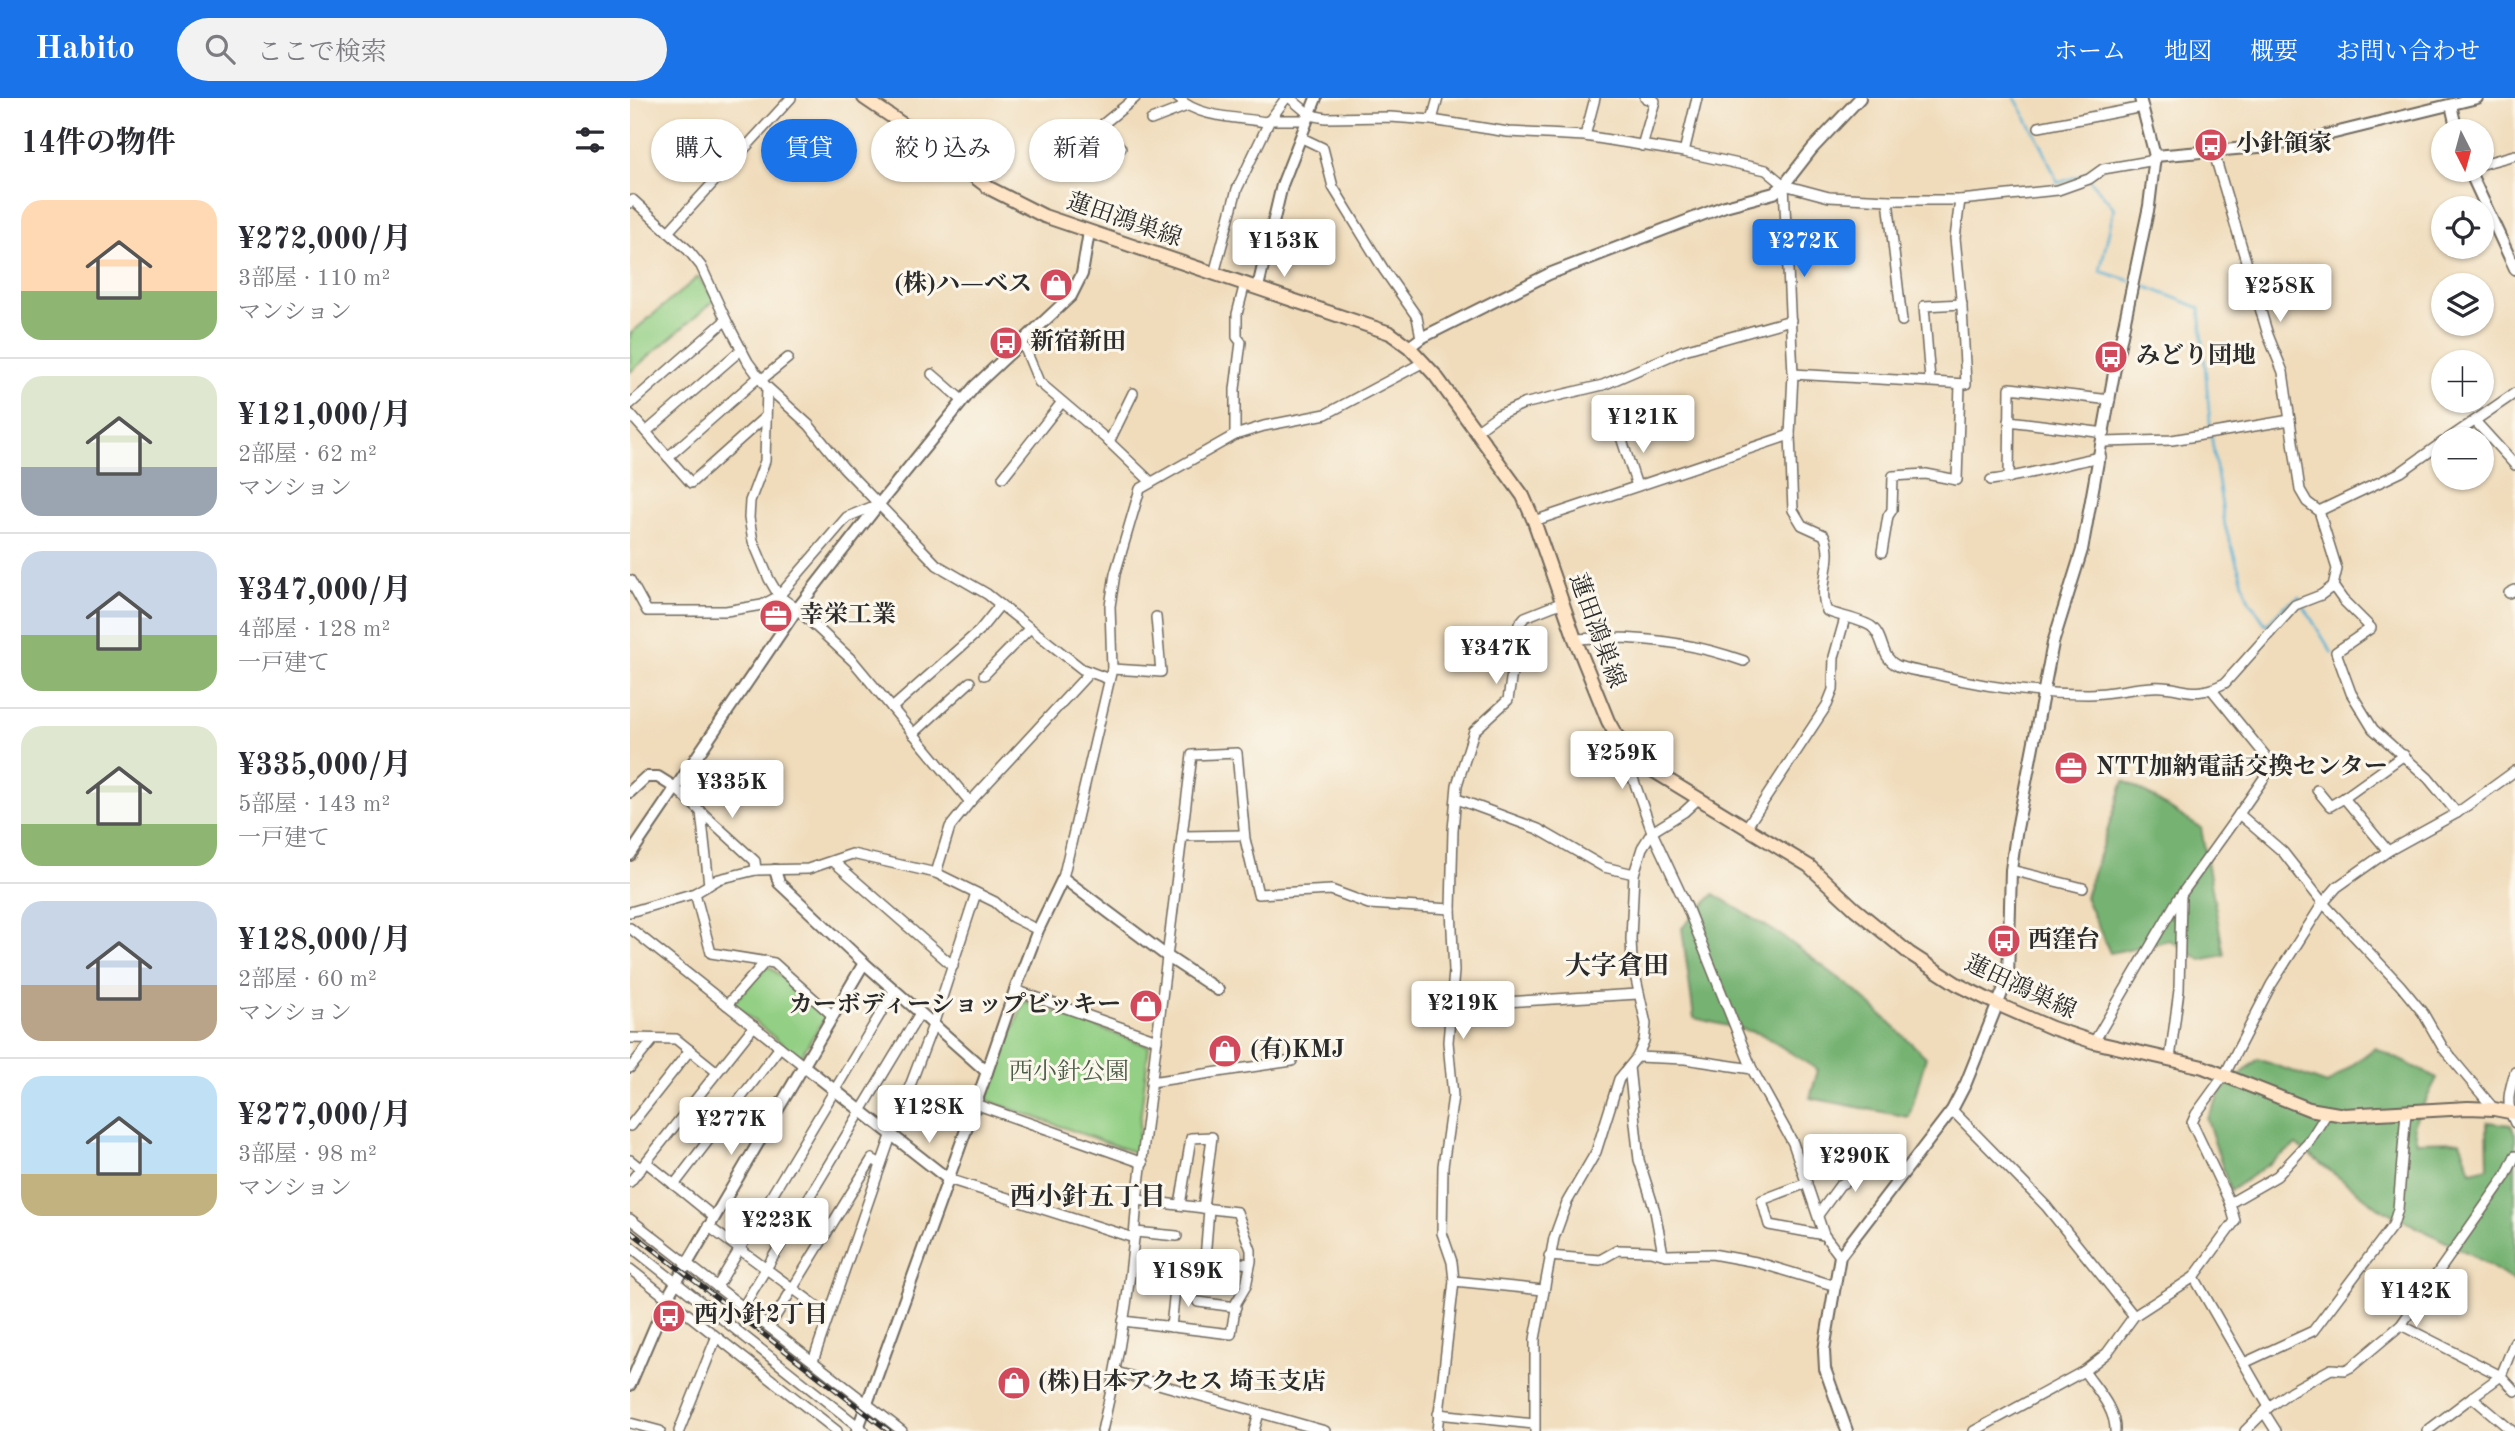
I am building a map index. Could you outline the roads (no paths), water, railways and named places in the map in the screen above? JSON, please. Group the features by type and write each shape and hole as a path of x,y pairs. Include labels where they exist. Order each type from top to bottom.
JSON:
{"main road":[{"name":"蓮田鴻巣線","path":"864,98 926,140 989,188 1044,216 1390,333 1409,347 1424,362 1522,496 1534,521 1575,639 1608,721 1633,755 1698,799 1810,866 1855,909 1909,953 1956,984 1999,1005 2094,1042 2225,1074 2285,1100 2327,1113 2366,1115 2468,1108 2494,1109 2513,1116"}],"street":[{"path":"668,232 791,98"},
{"path":"1109,119 1135,98"},
{"path":"1178,98 1186,106 1206,113 1265,122 1309,117 1390,117 1432,120 1508,132 1585,136 1684,152 1766,170 1784,185 1829,197 1888,200 1960,200 2058,190 2089,179 2103,169 2150,161 2155,156 2270,146 2310,139 2450,102 2477,98"},
{"path":"1214,274 1237,189 1270,120 1288,98 1309,117"},
{"path":"1235,435 1235,389 1241,342 1237,337 1237,314 1252,285 1282,185 1316,98"},
{"path":"1432,120 1438,98"},
{"path":"1585,136 1595,98"},
{"path":"1642,146 1655,101 1645,98"},
{"path":"1684,152 1697,98"},
{"path":"1409,347 1421,338 1549,274 1725,206 1774,193 1860,98"},
{"path":"1847,1431 1825,1368 1824,1350 1840,1255 1952,1110 2005,990 2009,965 2011,870 2042,692 2061,613 2082,550 2142,249 2155,156 2142,103 2039,127"},
{"path":"1151,120 1186,106"},
{"path":"1302,138 1323,148 1333,187 1384,270 1417,317 1421,338"},
{"path":"1784,185 1793,374 1790,435 1793,510 1802,526 1824,535 1829,544 1822,601 1827,611 1869,625 1879,633 1886,657 1896,665 1987,686 2091,694 2156,687 2195,693 2225,684 2295,605 2321,595 2333,586 2337,569 2319,511 2307,502 2300,490 2283,372 2268,335 2213,150"},
{"path":"2494,161 2515,155"},
{"path":"2475,182 2515,269"},
{"path":"630,203 633,200 688,250 701,266 726,320 762,381 808,425 843,467 937,565 987,594 1083,669 1109,679"},
{"path":"1888,200 1902,321"},
{"path":"1793,374 1966,384 1955,238 1960,200"},
{"path":"630,855 797,609 879,504 975,386 1071,296 1082,274 1089,232"},
{"path":"1930,380 1924,306 1962,304"},
{"path":"630,404 726,320"},
{"path":"1476,431 1498,415 1523,404 1603,385 1684,350 1791,320"},
{"path":"1022,341 1039,382 1151,482"},
{"path":"646,432 742,349"},
{"path":"668,457 788,358"},
{"path":"630,1246 860,1430 866,1403 1015,990 1038,930 1063,878 1112,669 1110,606 1115,574 1140,489 1235,435 1326,414 1424,362"},
{"path":"932,374 962,401"},
{"path":"762,381 766,416 765,461 750,500 749,518 753,541 779,596 797,609 853,661 970,802"},
{"path":"1882,552 1888,516 1892,510 1894,476 1926,474 1956,480 1960,383"},
{"path":"2009,478 2010,388 2110,400"},
{"path":"1109,442 1133,393"},
{"path":"2465,427 2515,393"},
{"path":"1003,477 1062,402"},
{"path":"630,414 691,483 766,416"},
{"path":"2009,421 2104,438 2172,440 2290,420"},
{"path":"2474,421 2515,465"},
{"path":"1620,434 1637,486"},
{"path":"1534,521 1790,435"},
{"path":"2319,511 2401,472 2431,451"},
{"path":"1991,480 2101,457"},
{"path":"630,580 647,611 726,611 762,605 779,596 846,517 879,504"},
{"path":"2333,586 2371,628 2336,652 2351,693 2373,729 2428,778 2457,813"},
{"path":"1437,1431 1454,1281 1452,1262 1442,1233 1443,1166 1453,1096 1448,1042 1454,971 1451,909 1457,785 1474,731 1508,700 1519,624 1525,617 1563,602"},
{"path":"892,708 979,631 1000,605"},
{"path":"1112,669 1161,672 1156,617"},
{"path":"1746,828 1827,705 1833,690 1834,657 1845,618"},
{"path":"984,675 1030,628"},
{"path":"1575,639 1612,636 1676,642 1744,661"},
{"path":"936,873 950,827 1090,672"},
{"path":"913,734 970,682"},
{"path":"2094,1042 2181,895 2273,765 2211,690"},
{"path":"1102,1431 1116,1372 1135,1235 1137,1200 1192,755 1237,753 1244,835 1258,894 1331,890 1369,904 1451,909"},
{"path":"1633,755 1628,764 1652,832 1687,907 1752,1069 1793,1143 1824,1235 1840,1255"},
{"path":"2317,790 2330,806 2404,755"},
{"path":"1974,1431 2084,1371 2107,1353 2134,1316 2194,1277 2235,1221 2230,1203 2192,1123 2225,1074 2272,985 2323,903 2337,887 2388,851 2457,813 2515,771"},
{"path":"630,792 646,777 658,777 674,787 755,861 756,870"},
{"path":"2344,798 2388,851"},
{"path":"1457,799 1538,829 1604,867 1634,874"},
{"path":"1438,1414 1534,1428 1535,1339 1549,1256 1567,1202 1596,1152 1619,1079 1637,1057 1644,1041 1646,1024 1638,995 1631,939 1634,874 1642,848 1652,832 1684,812 1698,799"},
{"path":"701,811 709,885"},
{"path":"2239,814 2283,852 2323,903 2423,1013 2443,1048 2494,1109"},
{"path":"1182,836 1244,835"},
{"path":"630,912 695,893 719,879 756,870 808,869 852,854 936,873 995,902 1012,917 1038,930"},
{"path":"833,861 953,966"},
{"path":"775,870 779,883 894,991 987,1072"},
{"path":"2011,870 2084,888"},
{"path":"1063,878 1168,957 1218,990"},
{"path":"695,893 711,953 774,963 833,1016"},
{"path":"813,1361 891,1136 933,1025 976,893"},
{"path":"2170,1059 2179,990 2181,895"},
{"path":"631,930 948,1179 1135,1235 1177,1236"},
{"path":"727,1006 766,961"},
{"path":"630,1385 634,1363 667,1298 864,963"},
{"path":"1015,990 1157,1040"},
{"path":"717,1287 894,991"},
{"path":"1452,1007 1638,995"},
{"path":"743,1307 920,1013"},
{"path":"630,1182 754,1026"},
{"path":"630,1038 676,1039 718,1072"},
{"path":"630,1069 654,1038"},
{"path":"674,1185 780,1047"},
{"path":"630,1126 690,1050"},
{"path":"1637,1057 1685,1059 1752,1069"},
{"path":"1152,1082 1292,1061"},
{"path":"1629,1068 1639,1160 1655,1211 1663,1254"},
{"path":"2513,1116 2508,1094 2515,1072"},
{"path":"975,1104 1143,1163"},
{"path":"1952,1110 2046,1206 2134,1316"},
{"path":"2244,1363 2313,1331 2393,1224 2398,1209 2406,1112"},
{"path":"2230,1203 2277,1176 2308,1143 2327,1113"},
{"path":"1180,1205 1191,1138 1213,1137 1206,1208 1205,1259 1250,1264"},
{"path":"1818,1215 1840,1185 1849,1180 1865,1154"},
{"path":"2245,1431 2291,1391 2331,1369 2345,1370 2351,1367 2401,1325 2505,1177 2515,1156"},
{"path":"769,1327 872,1159 881,1164"},
{"path":"630,1160 674,1185 740,1249 829,1315"},
{"path":"1807,1183 1762,1200 1769,1225 1824,1235"},
{"path":"1123,1321 1231,1334 1236,1307 1246,1286 1250,1264 1251,1250 1237,1212 1137,1200"},
{"path":"630,1219 902,1431"},
{"path":"1549,1256 1600,1260 1618,1250 1712,1254 1755,1262 1836,1286"},
{"path":"642,1255 631,1271 837,1431"},
{"path":"2194,1277 2244,1363 2276,1431"},
{"path":"1454,1281 1543,1290"},
{"path":"1171,1326 1175,1289"},
{"path":"1198,1302 1236,1307"},
{"path":"701,1326 711,1310"},
{"path":"2401,1325 2501,1376 2515,1391"},
{"path":"678,1431 716,1338"},
{"path":"2427,1431 2501,1376 2515,1341"},
{"path":"2084,1371 2110,1410 2115,1420 2115,1431"},
{"path":"1116,1372 1325,1431"},
{"path":"2472,1397 2512,1431"},
{"path":"1254,1431 1259,1413"},
{"path":"630,1423 660,1431"}],"waterway":[{"path":"2015,98 2041,144 2058,183 2085,174 2114,208 2100,271 2131,281"},
{"path":"2137,283 2200,308 2211,434 2225,526 2248,598 2266,625 2282,608 2299,597 2300,599"},
{"path":"2303,605 2332,653"}],"railway":[{"path":"630,1231 889,1431"}],"place":[{"name":"小針領家","path":"2211,145"},
{"name":"(株)ハ―ベス","path":"1056,285"},
{"name":"新宿新田","path":"1006,343"},
{"name":"みどり団地","path":"2111,357"},
{"name":"幸栄工業","path":"776,616"},
{"name":"NTT加納電話交換センター","path":"2071,768"},
{"name":"西窪台","path":"2004,941"},
{"name":"カーボディーショップビッキー","path":"1146,1006"},
{"name":"(有)KMJ","path":"1225,1051"},
{"name":"西小針2丁目","path":"669,1316"},
{"name":"(株)日本アクセス 埼玉支店","path":"1014,1383"}],"district":[{"name":"大字倉田","path":"1617,967"},
{"name":"西小針五丁目","path":"1088,1198"}],"park label":[{"name":"西小針公園","path":"1069,1073"}]}
